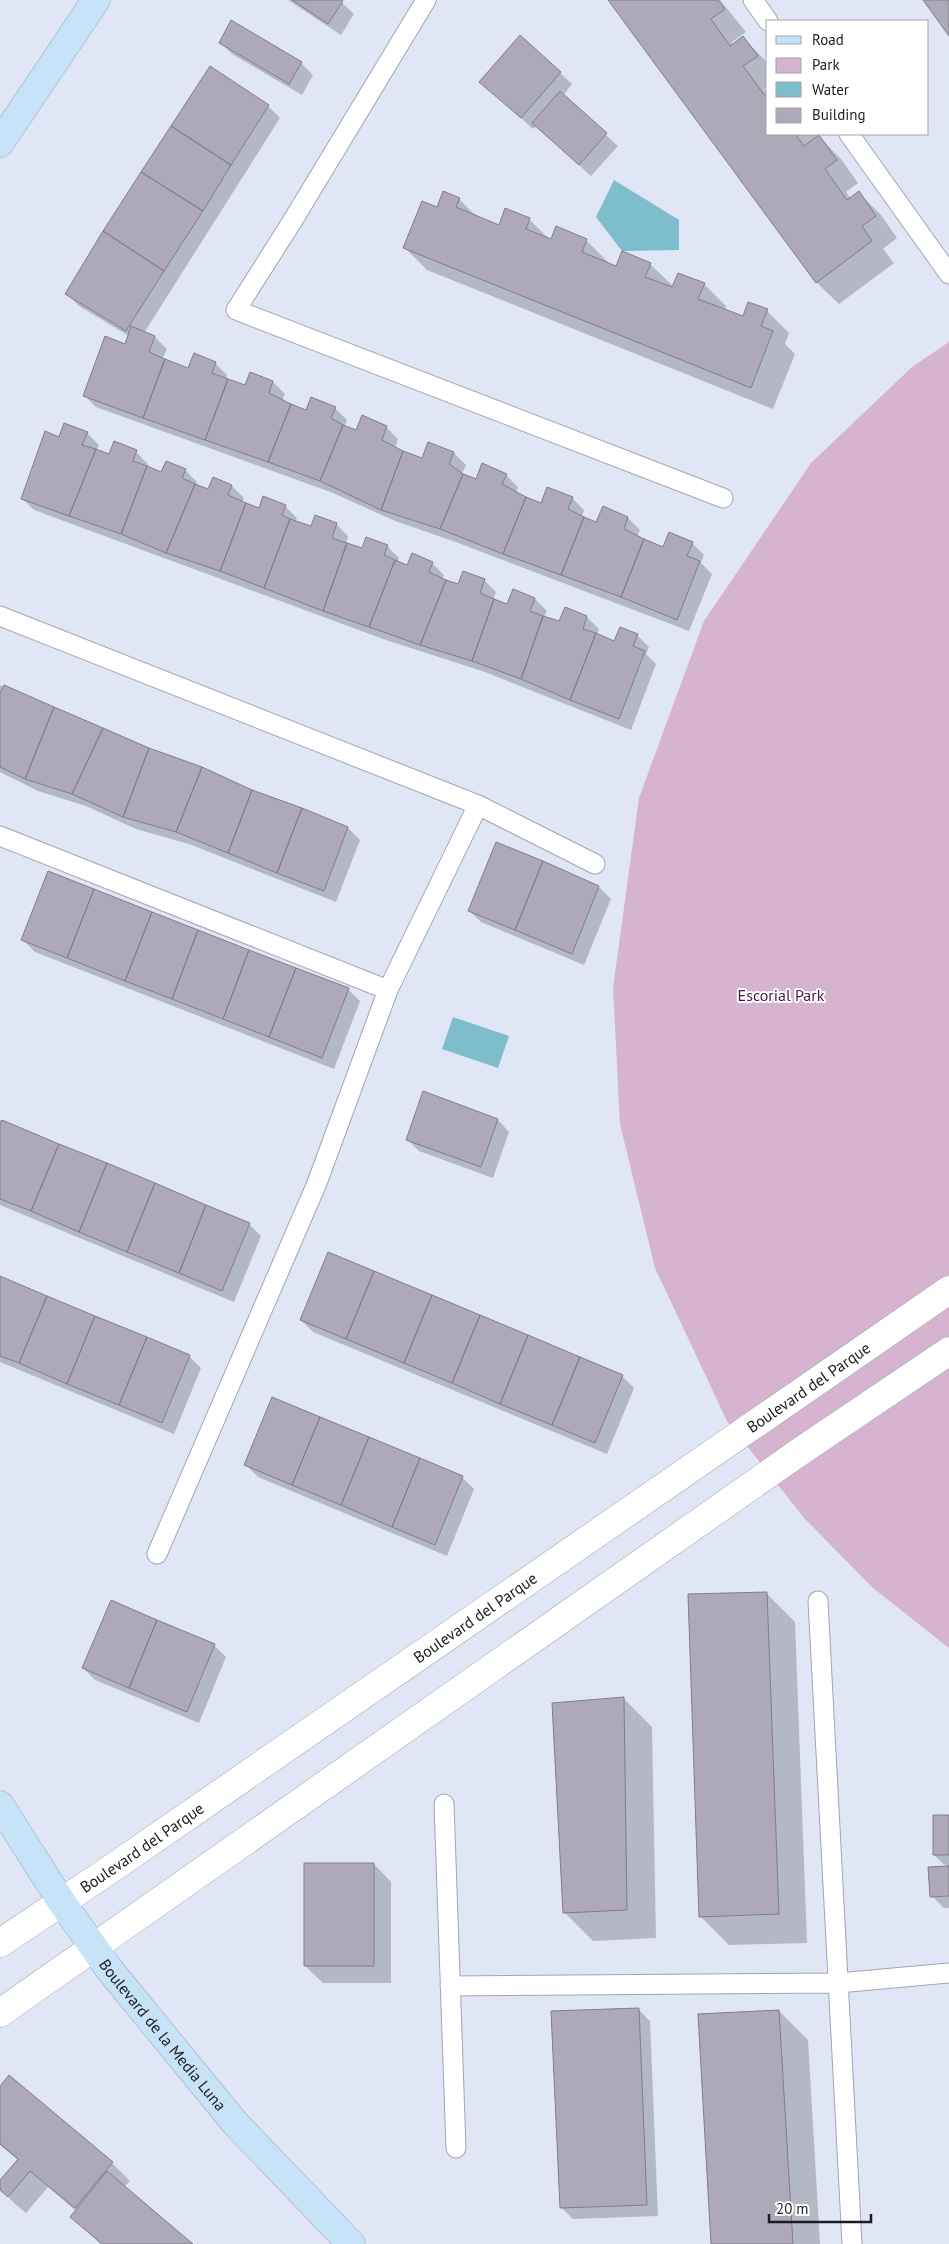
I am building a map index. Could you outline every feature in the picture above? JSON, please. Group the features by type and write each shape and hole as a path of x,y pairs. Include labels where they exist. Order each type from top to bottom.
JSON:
{"street":[{"path":"0,143 96,0"},
{"name":"Boulevard del Parque","path":"0,1942 108,1871 949,1290"},
{"path":"0,2013 798,1452 949,1351"},
{"name":"Boulevard de la Media Luna","path":"0,1805 61,1901 109,1969 234,2123 351,2244"}],"lane":[{"path":"426,0 294,220 236,310 723,498"},
{"path":"753,0 767,20"},
{"path":"850,135 949,274"},
{"path":"0,616 478,805 595,864"},
{"path":"158,1554 317,1183 388,990 478,805"},
{"path":"0,836 388,990"},
{"path":"818,1600 852,2244"},
{"path":"444,1804 456,2148"},
{"path":"450,1986 838,1984 949,1973"}],"green space":[{"name":"Escorial Park","path":"949,342 949,1648 873,1588 805,1519 727,1421 655,1268 620,1124 613,988 639,798 704,621 811,463 912,367"}],"water":[{"path":"614,180 679,220 679,250 622,251 596,217"},
{"path":"453,1017 509,1036 498,1068 442,1049"}],"building":[{"path":"292,0 341,0 343,1 328,24"},
{"path":"608,0 718,0 725,9 711,19 730,46 743,36 758,56 743,66 766,97 766,135 796,135 804,146 819,135 837,160 825,169 847,200 859,191 876,216 862,226 872,241 816,283"},
{"path":"923,0 949,0 949,36"},
{"path":"231,20 302,62 289,84 219,43"},
{"path":"520,35 561,72 521,118 479,82"},
{"path":"210,66 269,105 231,165 171,126"},
{"path":"560,91 607,133 579,165 532,123"},
{"path":"171,126 231,165 203,211 141,172"},
{"path":"141,172 203,211 164,271 103,231"},
{"path":"443,191 460,198 456,207 499,225 505,208 530,218 526,229 551,239 556,226 587,239 582,252 616,266 622,251 651,263 645,277 672,287 678,273 705,283 698,299 743,316 748,302 768,309 761,326 773,331 751,388 403,248 422,201 437,207"},
{"path":"103,231 164,271 126,331 65,294"},
{"path":"131,326 155,336 149,352 165,359 143,418 83,396 105,336 125,344"},
{"path":"194,353 216,362 212,373 228,379 205,440 143,418 165,359 188,368"},
{"path":"250,372 273,381 269,393 291,404 268,462 205,440 228,379 245,385"},
{"path":"311,397 336,407 331,418 343,425 320,481 268,462 291,404 306,410"},
{"path":"362,415 387,426 382,440 403,451 381,510 320,481 343,425 356,430"},
{"path":"64,423 88,432 82,445 96,449 69,516 21,499 45,431 59,437"},
{"path":"114,441 137,450 133,461 147,466 121,534 69,516 96,449 109,454"},
{"path":"428,442 454,452 449,464 463,474 440,529 381,510 403,451 422,458"},
{"path":"166,461 186,469 182,478 195,484 166,553 121,534 147,466 161,472"},
{"path":"482,463 507,474 502,484 526,497 503,554 440,529 463,474 476,479"},
{"path":"213,477 232,485 228,495 246,503 220,571 166,553 195,484 208,489"},
{"path":"547,487 573,497 568,509 584,517 561,575 503,554 526,497 541,503"},
{"path":"263,496 286,505 282,515 290,519 264,588 220,571 246,503 259,508"},
{"path":"603,506 628,517 624,529 644,539 621,597 561,575 584,517 596,522"},
{"path":"315,515 337,523 332,538 347,543 323,611 264,588 290,519 311,526"},
{"path":"669,532 693,542 687,556 700,561 677,620 621,597 644,539 663,547"},
{"path":"366,537 388,545 384,555 395,560 369,627 323,611 347,543 362,548"},
{"path":"412,553 433,562 429,572 446,580 420,645 369,627 395,560 407,565"},
{"path":"463,571 485,579 480,593 494,599 472,661 420,645 446,580 458,584"},
{"path":"513,589 535,598 530,611 543,616 521,679 472,661 494,599 507,604"},
{"path":"565,607 587,616 583,629 596,633 570,700 521,679 543,616 559,621"},
{"path":"620,627 638,634 633,646 645,651 619,719 570,700 596,633 614,641"},
{"path":"4,685 54,707 25,779 0,767 0,694"},
{"path":"54,707 103,728 72,794 25,779"},
{"path":"103,728 149,748 123,817 72,794"},
{"path":"149,748 202,767 176,832 123,817"},
{"path":"202,767 252,790 228,853 176,832"},
{"path":"252,790 302,808 277,873 228,853"},
{"path":"302,808 348,827 324,891 277,873"},
{"path":"496,842 543,861 515,930 468,911"},
{"path":"543,861 599,886 572,954 515,930"},
{"path":"48,871 94,889 67,958 21,940"},
{"path":"94,889 152,912 125,981 67,958"},
{"path":"152,912 198,930 172,999 125,981"},
{"path":"198,930 249,950 223,1019 172,999"},
{"path":"249,950 296,968 269,1037 223,1019"},
{"path":"296,968 349,988 322,1058 269,1037"},
{"path":"423,1091 498,1119 481,1167 406,1140"},
{"path":"2,1120 59,1144 31,1211 0,1199 0,1124"},
{"path":"59,1144 107,1163 79,1232 31,1211"},
{"path":"107,1163 155,1183 127,1252 79,1232"},
{"path":"155,1183 206,1205 179,1273 127,1252"},
{"path":"206,1205 250,1223 222,1291 179,1273"},
{"path":"328,1252 374,1271 346,1339 300,1320"},
{"path":"374,1271 432,1295 404,1363 346,1339"},
{"path":"0,1276 47,1296 19,1363 0,1356"},
{"path":"432,1295 480,1315 452,1383 404,1363"},
{"path":"47,1296 95,1316 67,1384 19,1363"},
{"path":"480,1315 528,1335 500,1404 452,1383"},
{"path":"95,1316 147,1337 119,1405 67,1384"},
{"path":"528,1335 580,1357 552,1425 500,1404"},
{"path":"147,1337 190,1355 162,1423 119,1405"},
{"path":"580,1357 623,1375 595,1443 552,1425"},
{"path":"272,1397 320,1417 292,1485 244,1465"},
{"path":"320,1417 369,1437 341,1505 292,1485"},
{"path":"369,1437 420,1458 392,1527 341,1505"},
{"path":"420,1458 463,1476 435,1545 392,1527"},
{"path":"767,1592 779,1914 699,1917 688,1594"},
{"path":"111,1600 157,1620 129,1688 82,1668"},
{"path":"157,1620 215,1644 187,1712 129,1688"},
{"path":"624,1697 627,1910 563,1913 552,1703"},
{"path":"933,1815 949,1815 949,1855 933,1855"},
{"path":"304,1863 374,1863 374,1966 304,1966"},
{"path":"949,1866 949,1896 930,1897 928,1867"},
{"path":"639,2008 647,2205 560,2208 551,2011"},
{"path":"779,2010 793,2244 711,2244 698,2014"},
{"path":"9,2075 113,2162 75,2208 30,2171 8,2197 0,2190 0,2180 18,2159 0,2144 0,2086"},
{"path":"107,2171 193,2244 102,2244 70,2217"}]}
